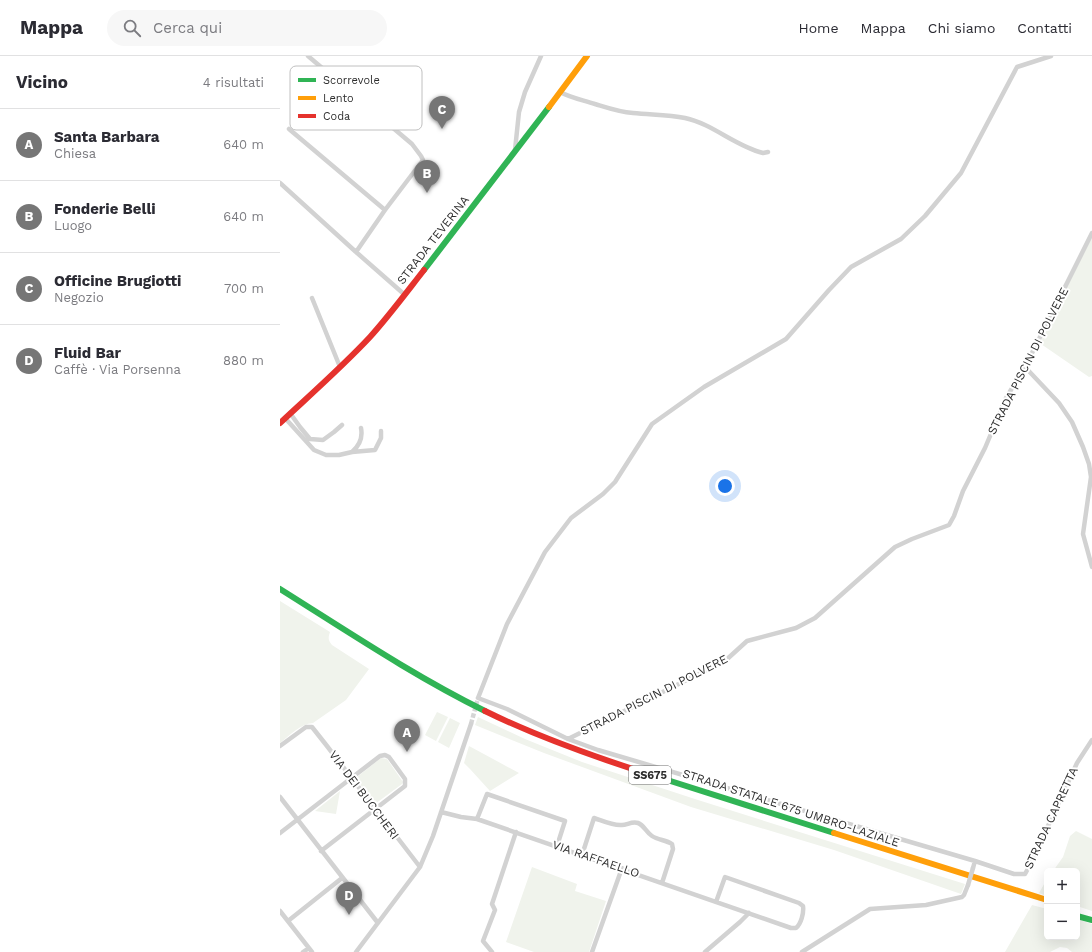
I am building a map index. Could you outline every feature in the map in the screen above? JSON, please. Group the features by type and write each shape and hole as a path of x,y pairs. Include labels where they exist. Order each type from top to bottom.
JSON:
{"main road":[{"name":"STRADA TEVERINA","path":"282,421 369,338 460,224 587,56"},
{"name":"STRADA STATALE 675 UMBRO-LAZIALE","path":"280,589 439,686 498,717 548,739 598,758 1044,899"},
{"name":"STRADA STATALE 675 UMBRO-LAZIALE","path":"280,596 436,691 545,744 596,763 1044,905"},
{"path":"1080,911 1092,915"},
{"path":"1080,917 1092,920"}],"street":[{"path":"308,56 320,66"},
{"path":"516,150 519,112 541,56"},
{"name":"STRADA CAPRETTA","path":"1052,56 1017,67 961,173 925,216 901,239 851,268 829,290 786,339 704,387 652,424 615,482 603,494 571,518 545,552 507,624 478,698 507,709 568,739 606,752 975,861 1014,874 1025,874 1077,763 1092,740"},
{"path":"560,92 568,96 616,111 685,118 714,129 750,149 763,153 768,152"},
{"path":"290,130 385,210"},
{"path":"356,252 385,210 423,160 412,144 395,130"},
{"path":"280,183 405,294"},
{"name":"STRADA PISCIN DI POLVERE","path":"568,739 725,661 746,641 796,628 814,618 895,547 949,525 963,491 985,448 1006,398 1025,367 1092,233"},
{"path":"312,298 340,367"},
{"path":"1025,367 1059,403 1072,422 1089,464 1091,477 1083,534 1092,567"},
{"path":"290,413 310,439 323,440 342,424"},
{"path":"282,421 314,450 326,455 339,455 375,450 381,438 381,431"},
{"path":"352,452 359,446 362,432 361,428"},
{"path":"356,952 420,867 433,836 471,724"},
{"name":"VIA DEI BUCCHERI","path":"280,746 306,727 312,727 420,867"},
{"path":"280,833 380,756 385,755 389,757 405,780 405,786 322,851"},
{"path":"478,819 487,794 565,822 556,846"},
{"path":"280,797 378,923"},
{"name":"VIA RAFFAELLO","path":"441,812 478,819 622,868 716,902 791,928 796,928 799,926 804,910 803,906 799,903 726,877 716,902"},
{"path":"582,855 594,818 616,825 639,823 652,836 668,841 672,844 673,849 662,882"},
{"path":"492,952 483,942 495,910 492,904 516,832"},
{"path":"802,952 870,908 926,905 962,897 968,885 975,861"},
{"path":"592,952 622,868"},
{"path":"288,921 342,878"},
{"path":"280,911 312,952"},
{"path":"705,952 749,913"},
{"path":"303,952 309,948"}],"shaded area":[{"path":"1092,237 1092,376 1089,377 1041,344 1042,335"},
{"path":"280,601 330,632 329,639 332,645 369,669 346,700 313,723 304,725 291,733 280,743"},
{"path":"437,712 448,717 436,741 425,735"},
{"path":"478,717 525,739 582,762 965,884 961,894 834,850 691,807 544,753 475,725"},
{"path":"450,718 460,723 449,748 438,742"},
{"path":"469,746 519,773 490,791 464,763"},
{"path":"381,758 387,759 403,782 375,804 356,779"},
{"path":"340,791 336,814 315,811"},
{"path":"1076,831 1092,839 1092,911 1080,907 1080,868 1055,868 1063,857 1070,836"},
{"path":"532,867 577,884 575,891 606,901 589,952 534,952 506,942"},
{"path":"1044,884 1044,895 1039,893"},
{"path":"1032,905 1044,908 1044,940 1080,940 1080,920 1092,924 1092,952 1072,952 1067,948 1060,947 1050,952 1005,952"}],"tunnel":[{"path":"471,724 478,698"}],"traffic: fast":[{"path":"424,270 549,107"},
{"path":"280,589 432,683 485,711"},
{"path":"661,778 834,833"},
{"path":"1080,917 1092,920"}],"traffic: slow":[{"path":"549,107 587,56"},
{"path":"834,833 1044,899"}],"traffic: jam":[{"path":"280,423 370,337 391,313 424,270"},
{"path":"485,711 528,731 572,748 661,778"}],"place":[{"name":"Officine Brugiotti","path":"442,129"},
{"name":"Fonderie Belli","path":"427,193"},
{"name":"Santa Barbara","path":"407,752"},
{"name":"Fluid Bar","path":"349,915"}]}
